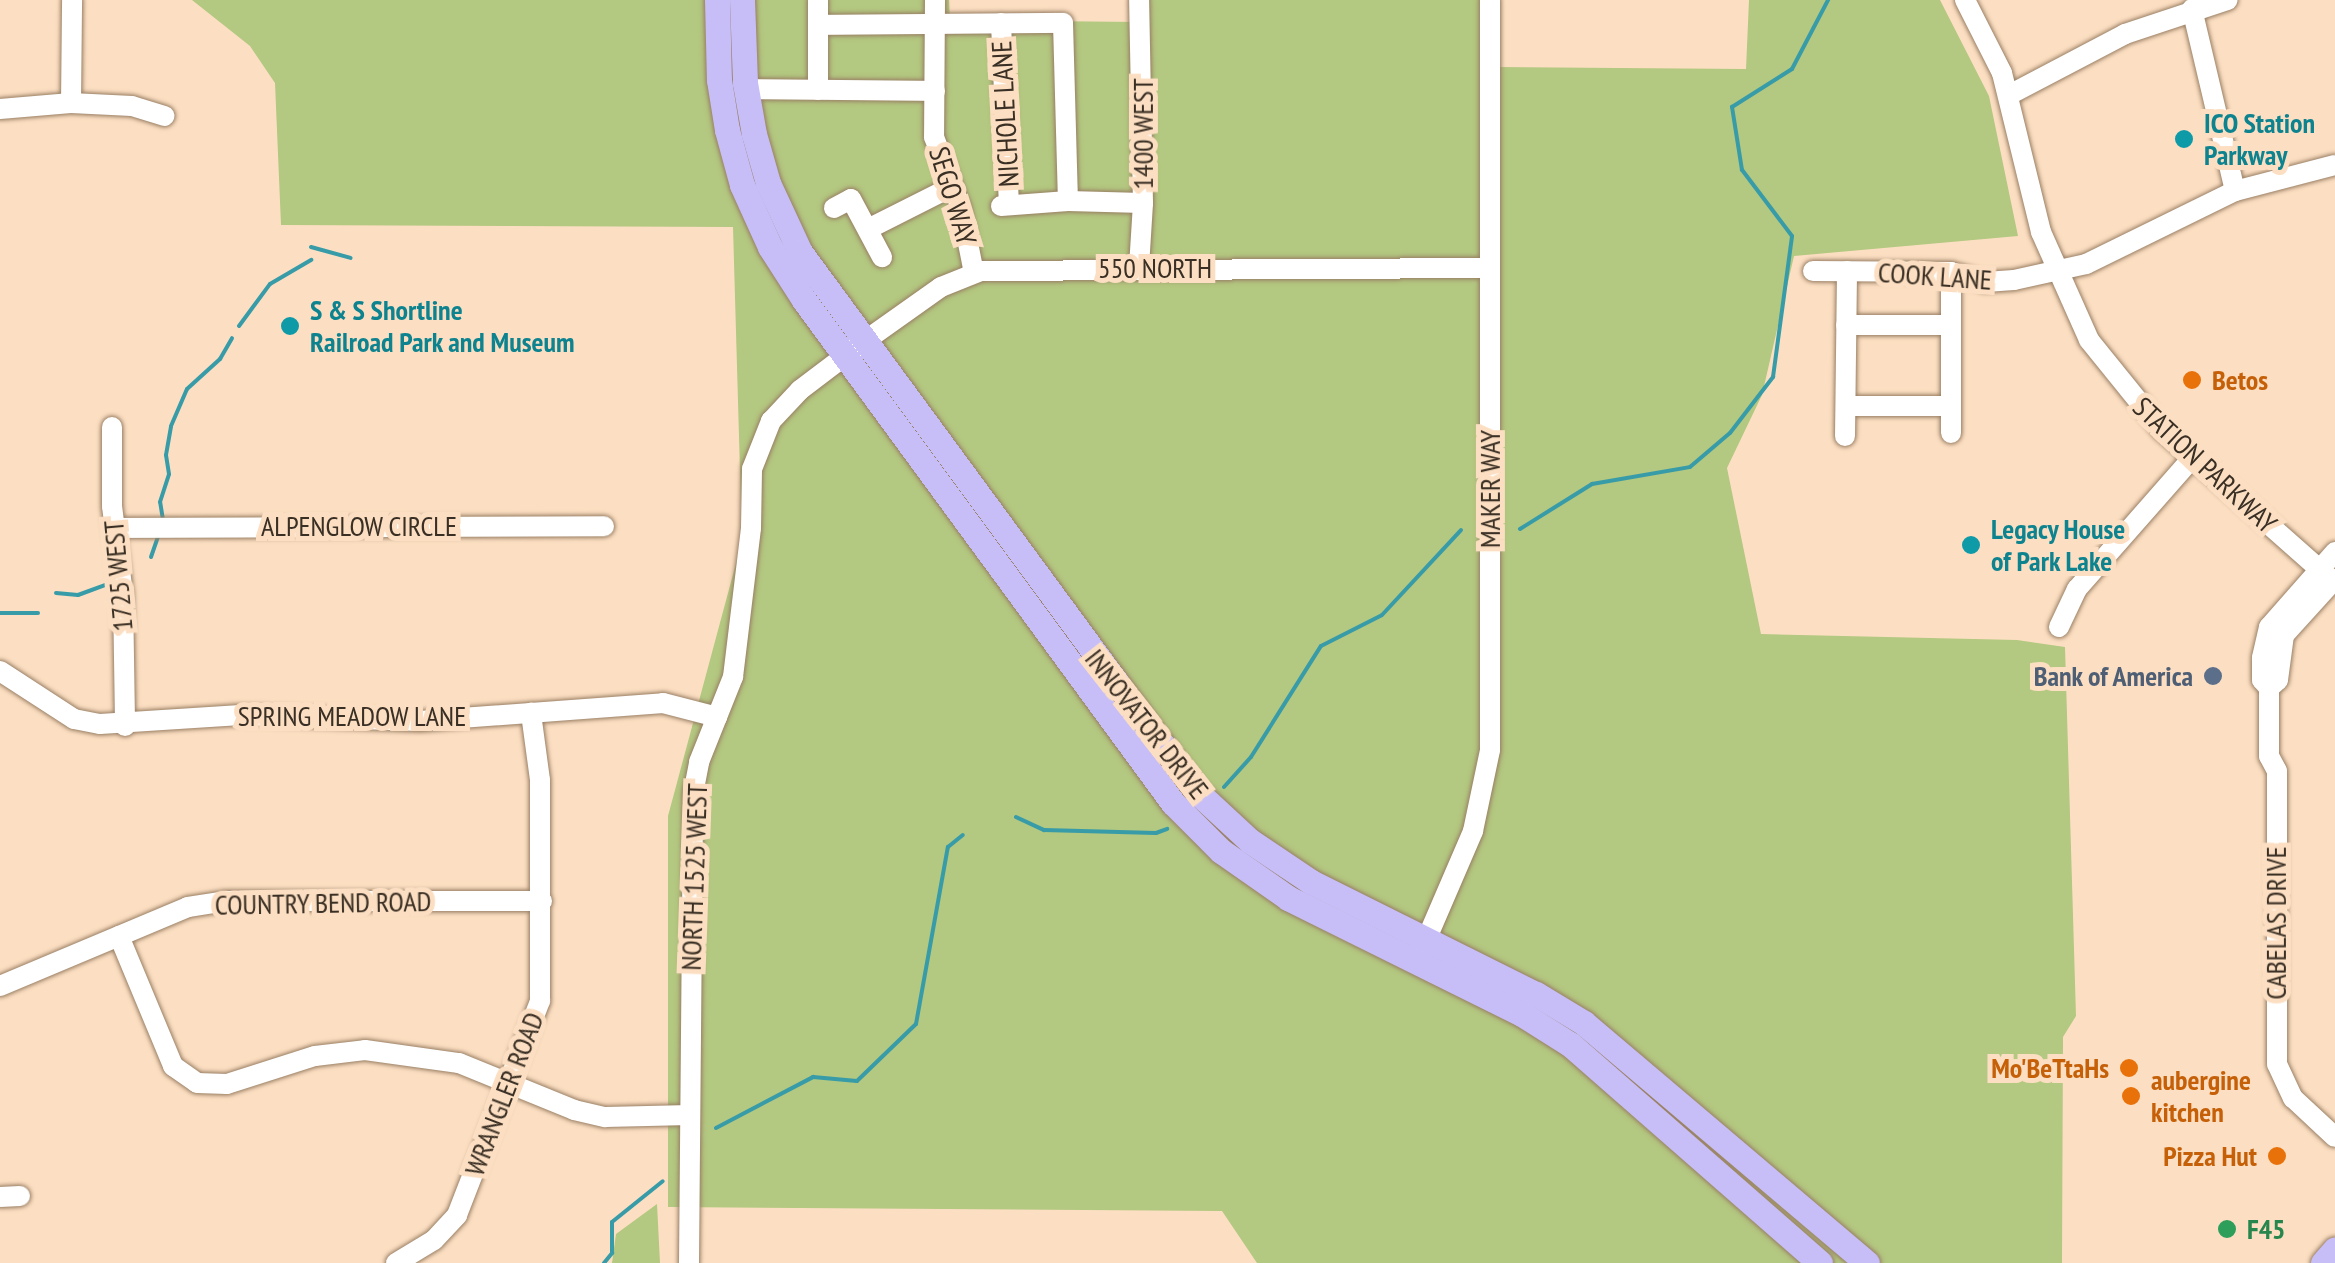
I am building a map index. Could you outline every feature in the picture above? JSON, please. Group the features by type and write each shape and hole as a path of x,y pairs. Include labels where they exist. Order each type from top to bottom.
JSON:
{"main road":[{"name":"INNOVATOR DRIVE","path":"717,0 722,102 742,185 780,266 853,350 1197,792 1290,869 1571,1044 1820,1263"},
{"name":"INNOVATOR DRIVE","path":"742,0 746,89 757,146 778,208 853,350"},
{"name":"INNOVATOR DRIVE","path":"1422,952 1536,994 1584,1023 1867,1263"},
{"path":"2323,1263 2335,1249"}],"street":[{"path":"71,104 72,0"},
{"path":"818,0 818,90"},
{"name":"SEGO WAY","path":"935,0 934,138 961,208 974,272"},
{"name":"1400 WEST","path":"1139,0 1143,204 1139,267"},
{"name":"MAKER WAY","path":"1422,952 1474,832 1488,773 1490,0"},
{"name":"STATION PARKWAY","path":"1965,0 1988,40 2009,95 2035,212 2083,330 2110,370 2153,420 2331,578"},
{"path":"2009,95 2125,34 2226,0"},
{"path":"2192,9 2235,191"},
{"path":"818,25 1063,22 1068,200 1143,204"},
{"name":"NICHOLE LANE","path":"1001,23 1005,205 1068,200"},
{"path":"746,89 936,90"},
{"path":"0,108 132,106 164,116"},
{"name":"COOK LANE","path":"1813,271 1950,272 1994,282 2086,264 2235,191 2335,165"},
{"path":"868,229 951,187"},
{"path":"834,208 852,199 882,257"},
{"name":"550 NORTH","path":"853,350 941,287 974,272 1139,267 1490,268"},
{"path":"1845,436 1847,271"},
{"path":"1950,272 1951,433"},
{"path":"1846,325 1951,325"},
{"name":"NORTH 1525 WEST","path":"690,1263 692,809 699,762 736,662 758,446 789,400 853,350"},
{"path":"1846,406 1951,406"},
{"name":"1725 WEST","path":"112,428 114,528 123,594 126,726"},
{"path":"2060,627 2077,589 2193,457"},
{"name":"ALPENGLOW CIRCLE","path":"114,528 604,526"},
{"name":"CABELAS DRIVE","path":"2335,552 2331,578 2266,633 2262,680 2270,688 2270,756 2277,771 2277,1064 2288,1091 2335,1137"},
{"name":"SPRING MEADOW LANE","path":"0,671 74,719 126,726 241,715 420,721 663,703 717,717"},
{"name":"WRANGLER ROAD","path":"396,1263 434,1240 457,1216 540,1000 540,780 531,713"},
{"name":"COUNTRY BEND ROAD","path":"0,986 188,907 226,901 542,901"},
{"path":"119,936 173,1066 197,1083 228,1084 315,1056 365,1050 459,1063 574,1110 605,1116 690,1115"}],"green space":[{"path":"192,0 949,0 950,20 1139,22 1140,0 1495,0 1497,67 1746,69 1749,0 1940,0 1989,96 2018,236 1794,256 1762,395 1727,468 1761,634 2017,640 2065,647 2076,1016 2063,1037 2062,1263 1257,1263 1222,1211 668,1207 668,816 742,541 733,227 281,225 275,83 250,46"},
{"path":"657,1204 660,1263 612,1263 616,1234"}],"waterway":[{"path":"1520,529 1592,484 1690,467 1730,433 1773,377 1792,236 1742,170 1732,107 1792,69 1828,0"},
{"path":"311,247 351,258"},
{"path":"239,326 270,284 311,260"},
{"path":"163,520 160,502 169,474 166,455 171,426 187,389 220,359 232,338"},
{"path":"1224,787 1251,757 1321,646 1382,615 1461,530"},
{"path":"151,557 159,534"},
{"path":"56,593 78,595 106,585"},
{"path":"0,613 38,613"},
{"path":"1016,817 1044,830 1156,833 1167,829"},
{"path":"716,1128 813,1077 857,1081 916,1024 948,847 963,835"},
{"path":"604,1263 612,1253 612,1222 663,1181"}],"place":[{"name":"ICO Station Parkway","path":"2184,139"},
{"name":"S & S Shortline Railroad Park and Museum","path":"290,326"},
{"name":"Betos","path":"2192,380"},
{"name":"Legacy House of Park Lake","path":"1971,545"},
{"name":"Bank of America","path":"2213,676"},
{"name":"Mo'BeTtaHs","path":"2129,1068"},
{"name":"aubergine kitchen","path":"2131,1096"},
{"name":"Pizza Hut","path":"2277,1156"},
{"name":"F45","path":"2227,1229"}]}
